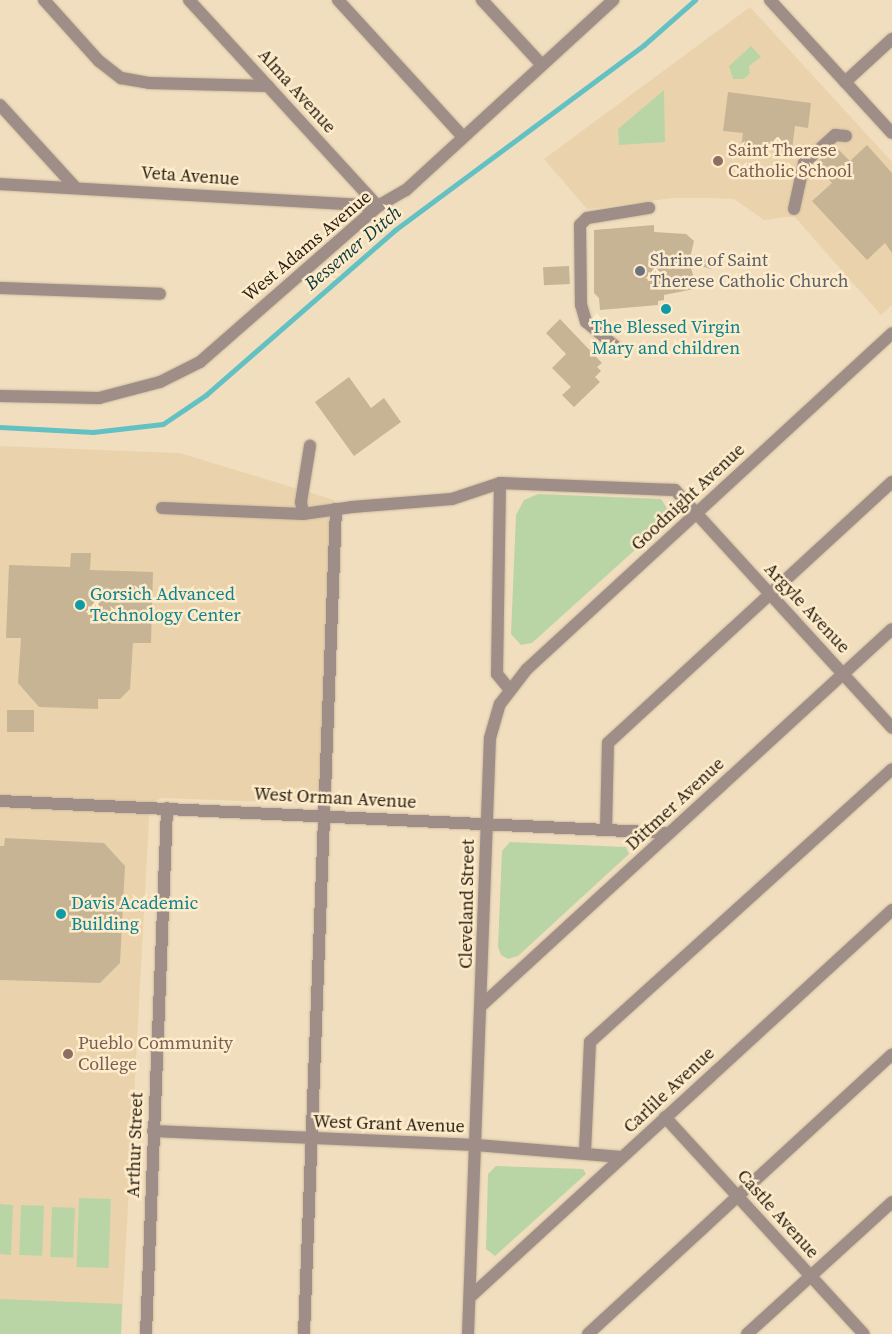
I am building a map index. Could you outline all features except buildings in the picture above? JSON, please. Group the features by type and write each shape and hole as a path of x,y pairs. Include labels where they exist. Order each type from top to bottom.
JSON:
{"street":[{"path":"44,0 99,61 121,78 149,83 268,86"},
{"name":"Alma Avenue","path":"190,0 378,206"},
{"path":"338,0 463,137"},
{"path":"482,0 542,65"},
{"name":"West Adams Avenue","path":"0,396 99,398 168,378 200,362 378,206 406,190 613,0"},
{"path":"770,0 892,133"},
{"path":"845,82 892,39"},
{"path":"0,105 75,187"},
{"path":"794,209 804,163 835,135 846,136"},
{"name":"Veta Avenue","path":"0,184 378,206"},
{"path":"615,346 586,322 582,305 580,225 587,218 648,208"},
{"path":"0,288 160,294"},
{"name":"Goodnight Avenue","path":"509,688 892,334"},
{"path":"302,514 301,502 310,446"},
{"path":"606,830 608,743 892,482"},
{"path":"500,484 497,674 509,688"},
{"path":"162,508 302,514 352,506 452,499 500,484 675,490 697,513"},
{"path":"304,1334 326,815 336,509"},
{"name":"Argyle Avenue","path":"697,513 892,728"},
{"name":"Dittmer Avenue","path":"482,1005 892,629"},
{"name":"Cleveland Street","path":"468,1334 482,1005 486,822 493,721 509,688"},
{"path":"585,1152 590,1042 892,769"},
{"name":"West Orman Avenue","path":"0,801 486,822 669,833"},
{"name":"Arthur Street","path":"146,1334 167,808"},
{"name":"Carlile Avenue","path":"470,1297 892,910"},
{"path":"588,1334 892,1054"},
{"name":"Castle Avenue","path":"665,1117 864,1334"},
{"name":"West Grant Avenue","path":"153,1131 476,1145 585,1152 622,1157"},
{"path":"747,1334 892,1202"}],"shaded area":[{"name":"Saint Therese Catholic School","path":"750,7 892,162 892,305 881,315 794,216 764,220 734,199 710,198 673,198 587,209 544,159"},
{"name":"Pueblo Community College","path":"0,446 180,453 334,500 320,804 163,798 150,802 121,1334 0,1334"}],"green space":[{"path":"751,46 761,57 749,66 750,73 744,79 733,79 729,66"},
{"path":"664,90 665,142 619,145 618,129"},
{"path":"538,494 661,499 670,513 668,520 532,643 521,645 511,634 516,515 524,500"},
{"path":"510,842 626,847 629,854 518,956 508,959 501,955 498,947 502,851"},
{"path":"496,1166 583,1169 586,1174 495,1256 486,1249 488,1174"},
{"path":"79,1198 111,1199 109,1268 77,1267"},
{"path":"0,1204 13,1205 11,1255 0,1254"},
{"path":"21,1205 44,1206 42,1256 19,1255"},
{"path":"52,1207 75,1208 73,1258 50,1257"},
{"path":"0,1299 122,1304 121,1334 0,1334"}],"waterway":[{"name":"Bessemer Ditch","path":"0,427 93,432 163,424 206,395 395,230 644,45 695,0"}],"place":[{"name":"Saint Therese Catholic School","path":"718,161"},
{"name":"Shrine of Saint Therese Catholic Church","path":"640,271"},
{"name":"The Blessed Virgin Mary and children","path":"666,309"},
{"name":"Gorsich Advanced Technology Center","path":"80,605"},
{"name":"Davis Academic Building","path":"61,914"},
{"name":"Pueblo Community College","path":"68,1054"}]}
